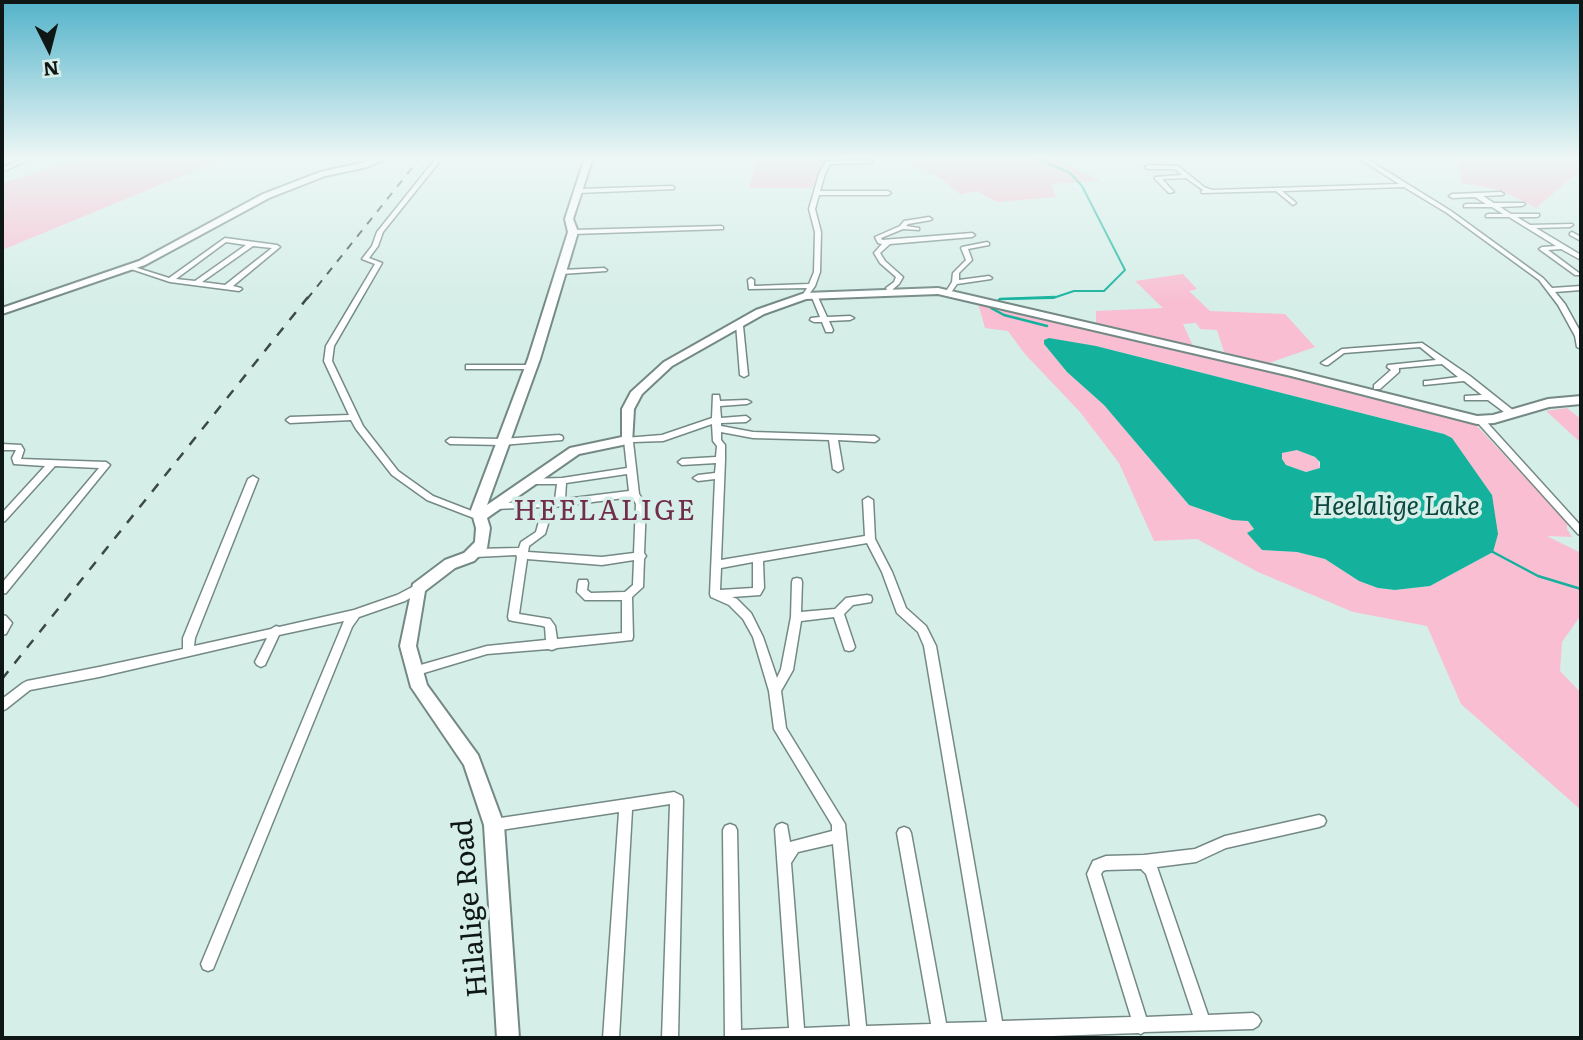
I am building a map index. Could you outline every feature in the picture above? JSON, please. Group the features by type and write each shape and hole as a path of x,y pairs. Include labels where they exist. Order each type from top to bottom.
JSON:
{"street":[{"path":"2,311 161,253 247,206"},
{"path":"401,206 380,232 376,246 365,259 379,263 330,346 328,361 359,427 395,472 430,498 480,517"},
{"path":"2,706 15,692 27,686 355,614 401,598 450,564 475,552 482,544 483,528 478,510 529,372 561,272 573,232 569,219 573,206"},
{"path":"814,206 818,245 817,272 810,292 828,330"},
{"path":"1437,206 1522,263 1550,290 1579,331 1581,347"},
{"path":"1466,206 1479,206"},
{"path":"1494,206 1581,258"},
{"path":"1488,216 1537,215"},
{"path":"902,227 906,222 929,219"},
{"path":"883,225 879,241 972,235"},
{"path":"1528,227 1570,225"},
{"path":"879,236 902,227 917,229"},
{"path":"573,232 722,228"},
{"path":"1572,234 1581,239"},
{"path":"170,280 225,240 277,247 226,288"},
{"path":"888,242 877,253 882,262 900,277 897,283 889,288 890,291"},
{"path":"195,284 252,243"},
{"path":"951,288 956,272 969,260 964,248 987,244"},
{"path":"1562,247 1542,249 1577,274"},
{"path":"128,267 170,280 239,289"},
{"path":"561,272 604,270"},
{"path":"751,280 751,288 810,292 951,288 989,278"},
{"path":"951,288 1480,420 1548,403 1581,400"},
{"path":"1550,290 1581,288"},
{"path":"583,583 582,592 589,597 627,596 638,587 642,504 634,494 628,440 628,409 637,392 668,364 760,312 810,292"},
{"path":"1567,315 1581,316"},
{"path":"814,320 850,318"},
{"path":"738,326 744,375"},
{"path":"1325,363 1342,351 1426,346 1511,413"},
{"path":"1377,387 1396,370 1391,367 1445,361"},
{"path":"469,367 529,372"},
{"path":"1427,383 1467,378"},
{"path":"1468,398 1490,397"},
{"path":"715,594 721,444 717,441 716,401 747,402"},
{"path":"290,420 354,417"},
{"path":"480,517 575,451 628,440 663,438 716,423 746,419"},
{"path":"1480,420 1581,532"},
{"path":"716,423 753,435 875,439"},
{"path":"833,438 838,469"},
{"path":"450,441 559,439"},
{"path":"2,447 18,447 20,450 17,462 106,465 2,590"},
{"path":"682,463 720,460"},
{"path":"2,519 53,463"},
{"path":"527,482 562,481 632,470"},
{"path":"698,478 720,477"},
{"path":"188,651 189,638 253,479"},
{"path":"552,646 550,626 546,622 513,617 525,544 540,534 562,481"},
{"path":"495,506 555,503 634,494"},
{"path":"868,500 870,539 887,572 901,610 922,629 930,646 996,1030"},
{"path":"716,565 870,539"},
{"path":"475,552 522,553 602,561 641,556"},
{"path":"715,594 756,592 759,588 758,558"},
{"path":"775,691 787,670 796,617 797,582"},
{"name":"Hilalige Road","path":"418,588 408,646 419,687 472,761 494,825 508,1038"},
{"path":"715,594 733,602 747,616 758,637 775,691 780,729 838,824 859,1036"},
{"path":"414,671 487,650 628,637 627,596"},
{"path":"796,617 838,613 850,601 867,599"},
{"path":"838,613 849,648"},
{"path":"208,964 347,625 355,614"},
{"path":"2,619 7,623 2,631"},
{"path":"261,662 276,630"},
{"path":"494,825 674,797 678,803 670,1038"},
{"path":"611,1038 626,804"},
{"path":"1141,1026 1094,874 1098,866 1196,855 1225,842 1320,821"},
{"path":"782,829 796,1037"},
{"path":"730,830 735,1038 859,1036 1253,1020"},
{"path":"904,833 940,1032"},
{"path":"784,862 794,847 839,836"},
{"path":"1144,862 1152,870 1203,1023"}],"shaded area":[{"path":"2,206 110,206 2,250"},
{"path":"1183,274 1197,289 1189,291 1210,311 1285,314 1315,347 1269,363 1224,352 1217,330 1200,329 1196,323 1183,324 1193,346 1096,323 1096,311 1163,308 1135,281"},
{"path":"978,303 1285,376 1476,425 1567,522 1567,529 1572,537 1547,536 1581,553 1581,615 1562,642 1560,671 1581,693 1581,810 1461,704 1427,626 1353,612 1258,572 1197,539 1154,541 1119,463 1080,412 1024,353 1008,331 985,328","holes":["1044,344 1096,346 1444,434 1493,552 1430,586 1395,590 1378,588 1359,581 1325,559 1297,552 1262,550 1250,533 1254,530 1251,523 1245,519 1232,520 1189,505 1104,405 1067,372"]},
{"path":"1567,408 1581,419 1581,443 1546,411"},
{"path":"1297,449 1318,459 1320,468 1306,472 1286,465 1282,453"}],"water":[{"name":"Heelalige Lake","path":"1049,338 1096,346 1444,434 1452,438 1492,495 1498,534 1493,552 1430,586 1395,590 1378,588 1359,581 1325,559 1297,552 1262,550 1247,533 1254,529 1248,521 1232,520 1189,505 1104,405 1067,372 1044,344 1044,340","holes":["1297,450 1315,457 1320,462 1320,468 1306,472 1286,465 1282,453"]}],"waterway":[{"path":"1001,299 1053,298 1074,291 1104,291 1125,270 1092,206"},
{"path":"1047,326 1004,315 991,308 1000,299 1055,297"},
{"path":"1491,551 1538,576 1581,589"}],"railway":[{"path":"307,299 382,206"},
{"path":"2,679 308,297"}],"district":[{"name":"HEELALIGE","path":"605,512"}]}
